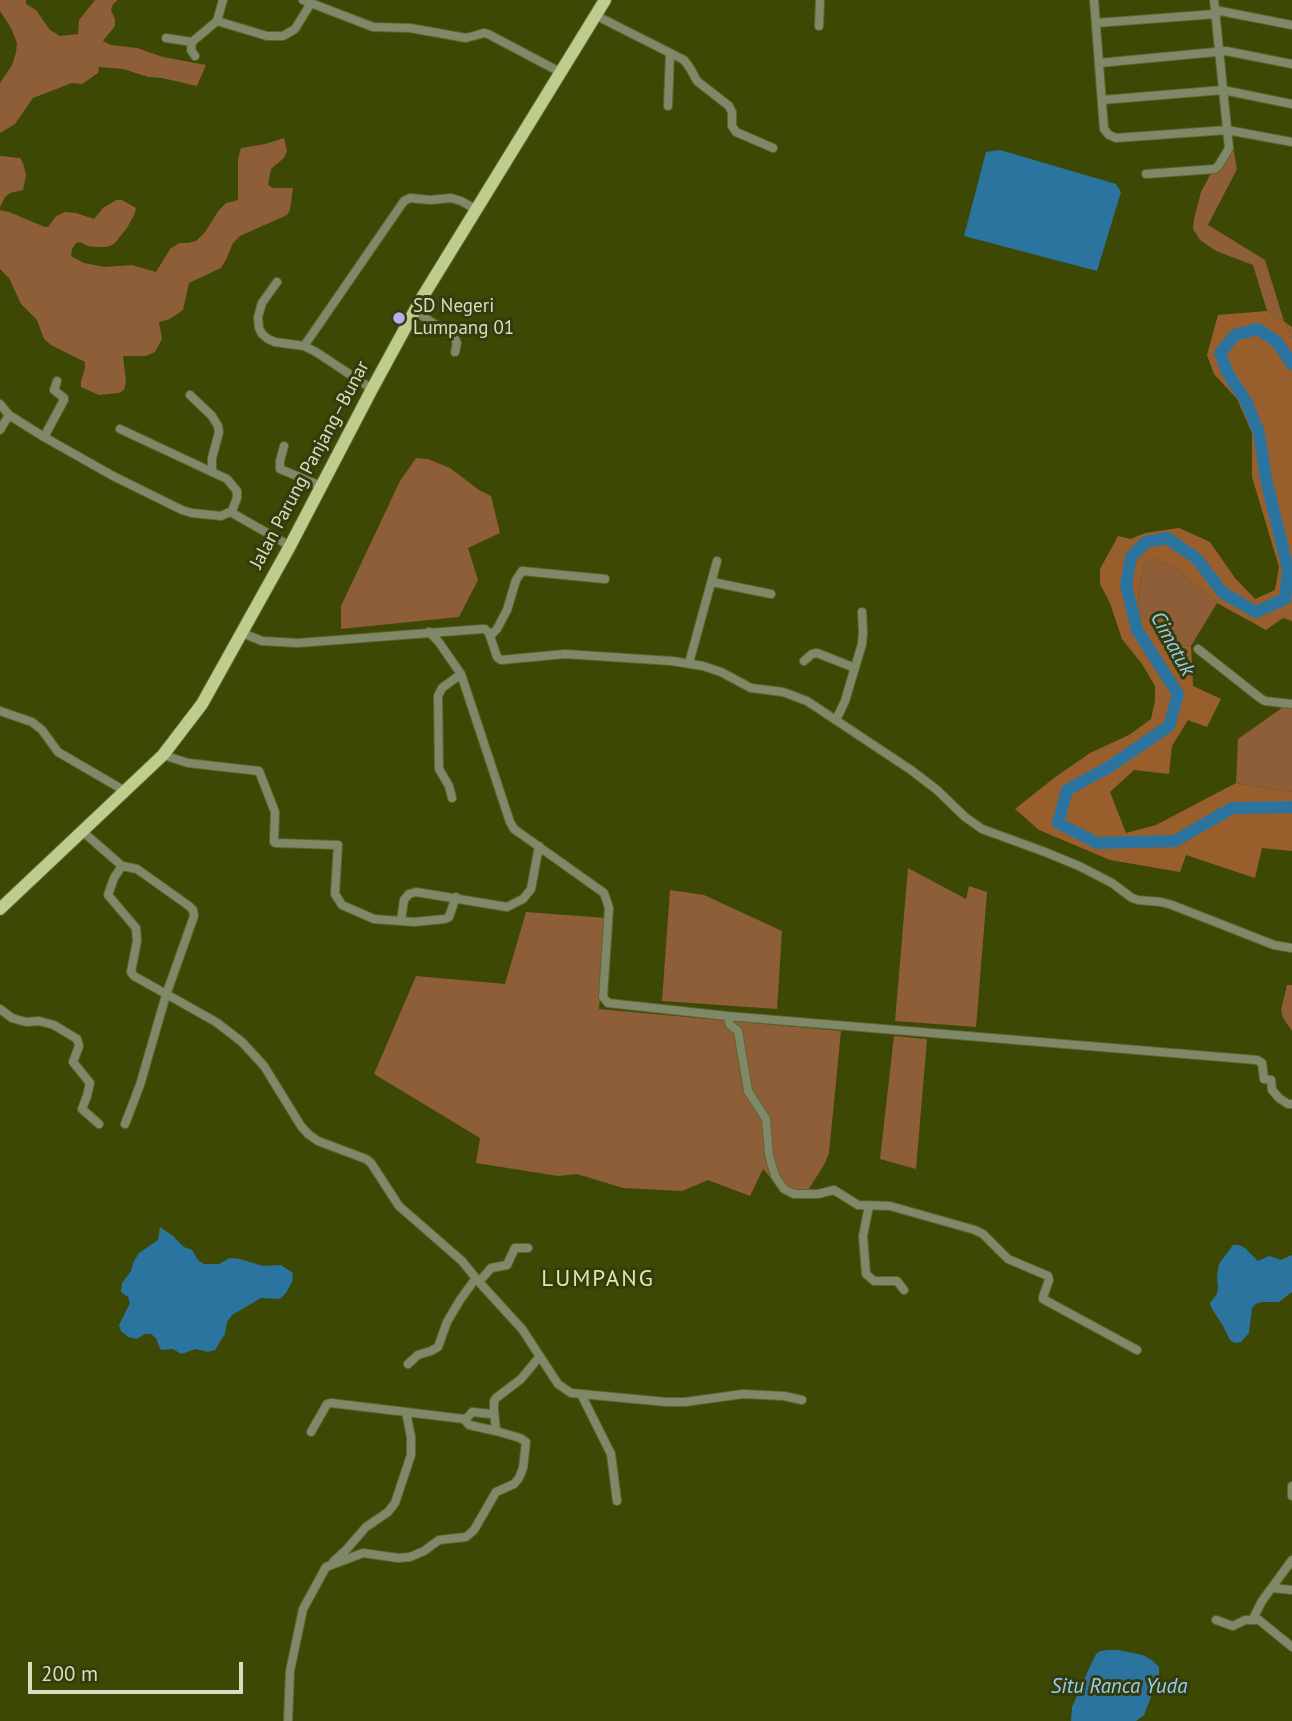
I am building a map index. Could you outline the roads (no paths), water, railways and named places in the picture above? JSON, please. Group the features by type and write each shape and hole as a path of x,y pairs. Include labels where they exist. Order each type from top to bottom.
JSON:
{"main road":[{"name":"Jalan Parung Panjang–Bunar","path":"0,909 163,755 202,704 415,311 605,0"}],"street":[{"path":"195,56 191,50 192,42 216,21 223,0"},
{"path":"819,26 820,0"},
{"path":"1094,0 1104,129 1109,135 1116,138 1227,130 1292,142"},
{"path":"216,21 267,36 284,36 295,29 307,2 373,27 410,28 466,38 488,34 560,72"},
{"path":"1096,23 1215,8 1292,25"},
{"path":"1146,174 1215,169 1228,148 1215,8"},
{"path":"596,15 684,60 696,81 729,106 732,126 736,132 773,148"},
{"path":"166,38 192,42"},
{"path":"1099,63 1226,51 1292,64"},
{"path":"668,106 670,53"},
{"path":"1102,100 1223,90 1292,104"},
{"path":"304,346 404,201 410,198 451,198 477,210"},
{"path":"277,282 262,303 258,317 262,334 275,342 304,346 372,389"},
{"path":"415,311 454,337 457,343 455,352"},
{"path":"44,437 64,400 54,390 57,381"},
{"path":"190,395 212,415 218,426 212,472"},
{"path":"0,404 9,415 44,437 113,476 182,510 221,516 232,511 237,491 227,479 120,429"},
{"path":"0,430 9,415"},
{"path":"284,446 280,469 321,486"},
{"path":"232,511 290,546"},
{"path":"689,663 717,561"},
{"path":"490,636 507,610 518,574 522,571 605,579"},
{"path":"712,582 771,594"},
{"path":"835,720 845,701 855,668 863,632 862,612"},
{"path":"242,633 262,641 298,643 485,629 497,657 501,660 565,654 703,666 751,688 783,692 807,701 911,769 964,817 982,829 1079,866 1112,883 1138,901 1172,905 1275,946 1292,948"},
{"path":"429,632 438,640 461,674 514,829 604,893 609,908 603,997 608,1003 727,1016 1257,1060 1262,1063 1264,1079 1271,1080 1272,1090 1279,1098 1292,1104"},
{"path":"1198,649 1265,701 1292,704"},
{"path":"804,661 817,653 855,668"},
{"path":"452,798 437,759 438,696 442,688 461,674"},
{"path":"0,711 32,722 42,730 58,752 125,791"},
{"path":"163,755 188,763 259,771 275,812 274,842 338,845 335,894 342,905 374,919 414,922 449,917 456,897"},
{"path":"82,831 122,866 137,869 189,906 194,916 125,1124"},
{"path":"401,921 404,900 409,894 416,892 507,907 523,899 531,889 538,846"},
{"path":"122,866 108,895 136,928 137,940 131,972 140,981 216,1022 242,1042 264,1066 301,1126 309,1134 318,1141 370,1163 400,1206 462,1261 522,1329 558,1384 571,1393 666,1402 743,1394 784,1396 802,1400"},
{"path":"0,1009 12,1018 54,1025 77,1039 79,1046 73,1062 90,1083 82,1109 99,1124"},
{"path":"727,1016 730,1025 738,1031 748,1091 766,1119 769,1155 775,1176 784,1189 794,1194 818,1194 834,1190 858,1205 890,1206 983,1234 1008,1259 1048,1276 1044,1299 1137,1350"},
{"path":"869,1206 863,1236 866,1274 874,1281 897,1281 904,1290"},
{"path":"408,1364 418,1355 438,1347 447,1322 460,1300 478,1280 491,1268 507,1265 515,1248 527,1248"},
{"path":"496,1431 494,1401 521,1379 540,1356"},
{"path":"581,1394 611,1454 617,1501"},
{"path":"311,1432 327,1404 331,1403 464,1419 472,1412 487,1415 494,1411"},
{"path":"288,1721 290,1671 303,1609 326,1567 346,1550 366,1527 388,1512 395,1503 411,1455 406,1412"},
{"path":"330,1564 363,1553 410,1557 439,1540 462,1539 470,1535 494,1495 514,1484 519,1478 526,1442 520,1438 469,1425 464,1419"},
{"path":"1292,1486 1292,1496"},
{"path":"1252,1619 1292,1560"},
{"path":"1273,1588 1292,1590"},
{"path":"1216,1620 1233,1626 1252,1619 1264,1623 1292,1647"}],"water":[{"path":"1000,150 1116,184 1121,192 1097,271 964,236 986,152"},
{"path":"160,1227 184,1247 192,1250 204,1264 219,1264 230,1258 263,1266 281,1265 293,1273 292,1282 280,1299 261,1298 232,1315 215,1350 208,1352 196,1349 181,1354 173,1349 160,1349 156,1338 151,1334 137,1339 128,1337 119,1325 130,1303 128,1297 121,1292 122,1283 139,1253 158,1240"},
{"path":"1233,1245 1245,1248 1258,1261 1269,1256 1281,1260 1292,1255 1292,1292 1279,1302 1256,1304 1252,1308 1249,1333 1241,1342 1235,1343 1230,1340 1210,1303 1217,1294 1219,1264"},
{"name":"Situ Ranca Yuda","path":"1118,1650 1143,1655 1159,1667 1159,1676 1144,1715 1136,1721 1071,1721 1072,1707 1096,1654 1100,1651"}],"waterway":[{"name":"Cimatuk","path":"1292,364 1277,342 1258,329 1235,335 1220,353 1228,374 1246,401 1259,433 1266,479 1288,569 1285,599 1256,612 1223,593 1196,558 1167,538 1146,542 1131,557 1126,585 1137,630 1178,694 1169,726 1109,767 1067,790 1058,823 1097,843 1175,841 1232,808 1292,807"}],"place":[{"name":"SD Negeri Lumpang 01","path":"399,318"}],"district":[{"name":"LUMPANG","path":"598,1279"}]}
